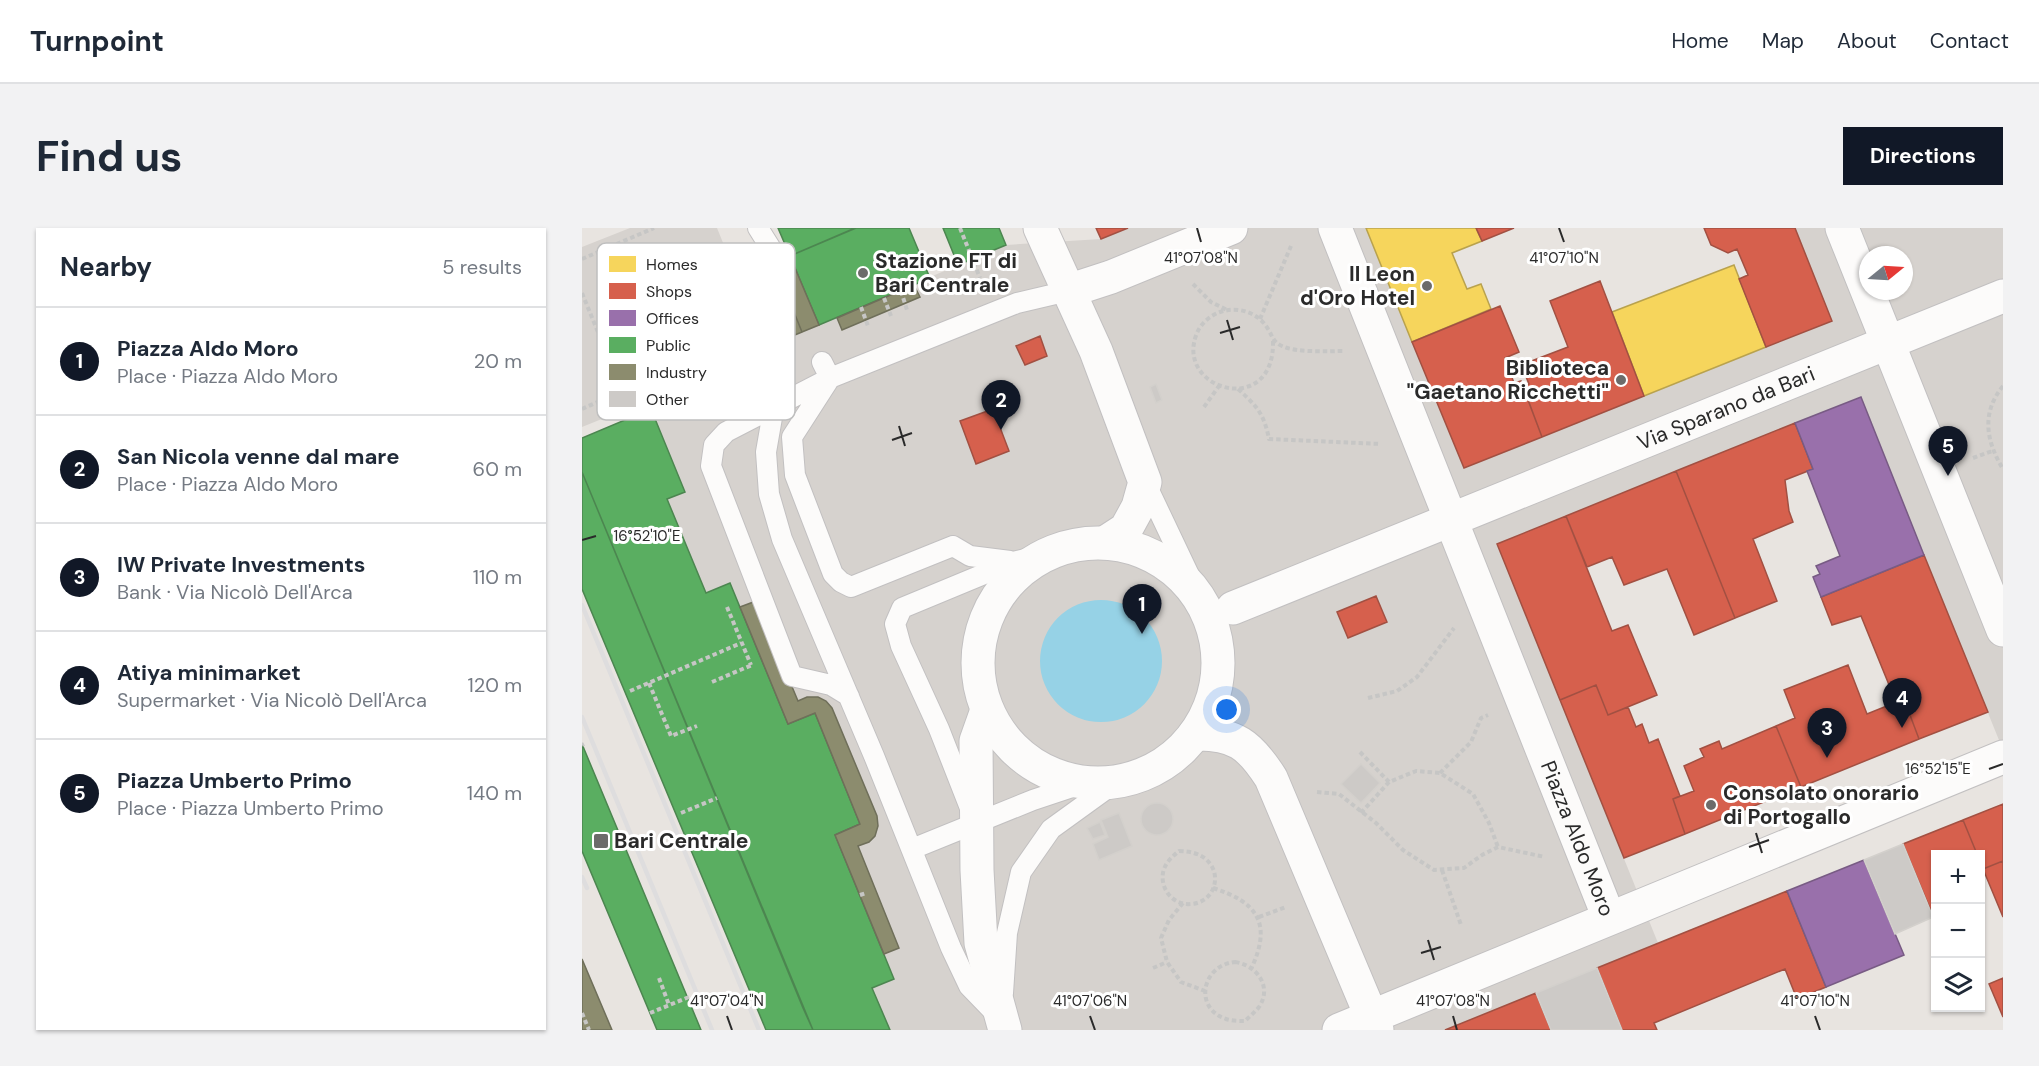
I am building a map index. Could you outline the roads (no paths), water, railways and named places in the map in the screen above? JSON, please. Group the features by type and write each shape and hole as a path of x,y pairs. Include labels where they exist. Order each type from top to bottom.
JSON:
{"street":[{"path":"1040,228 1096,351 1142,470 1138,507 1126,529 1106,543"},
{"path":"1068,291 1111,277 1231,228"},
{"name":"Piazza Aldo Moro","path":"1335,228 1609,918 1374,1023 1339,1030"},
{"path":"1842,228 2003,630"},
{"name":"Via Sparano da Bari","path":"1451,519 2003,296"},
{"path":"1221,612 1451,519"},
{"path":"1106,543 1132,548 1157,558 1178,573 1196,594 1221,612 1215,636 1218,655 1217,675 1210,706 1195,734 1173,757 1147,773 1100,782 1054,775 1026,759 1003,737 987,710 978,674 981,638 993,603 1016,575 1046,554 1075,545 1106,543"},
{"path":"987,710 976,741 976,825 981,943 1003,1025"},
{"path":"1195,734 1215,734 1235,740 1256,755 1271,778 1374,1023"},
{"path":"1609,918 2003,757"}],"lane":[{"path":"758,228 767,243"},
{"path":"795,391 826,370 1017,303 1068,291"},
{"path":"826,370 792,437 795,475 833,573 841,582 851,587 950,539"},
{"path":"748,420 726,432 714,445 711,466 792,676 831,685 849,696"},
{"path":"772,420 766,452 769,494 774,516 951,948 969,986 1003,1025"},
{"path":"1142,470 1221,612"},
{"path":"950,539 970,556 1013,562"},
{"path":"950,539 967,580"},
{"path":"976,825 939,729 901,646 895,624 902,608 1013,562 1046,554"},
{"path":"912,849 1033,800 1100,782"},
{"path":"1003,1025 1007,933 1021,872 1051,829 1100,782"}],"water":[{"path":"1101,600 1124,605 1135,610 1144,618 1152,627 1157,638 1162,661 1157,684 1152,695 1144,704 1135,712 1124,717 1101,722 1078,717 1067,712 1058,704 1050,695 1045,684 1040,661 1045,638 1050,627 1058,618 1067,610 1078,605"}],"railway":[{"path":"582,605 759,1030"},
{"path":"582,717 712,1030"},
{"path":"582,877 587,888"}],"place":[{"name":"Stazione FT di Bari Centrale","path":"863,273"},
{"name":"Il Leon d'Oro Hotel","path":"1427,286"},
{"name":"Biblioteca \"Gaetano Ricchetti\"","path":"1621,380"},
{"name":"San Nicola venne dal mare","path":"1001,430"},
{"name":"Piazza Umberto Primo","path":"1948,476"},
{"name":"Piazza Aldo Moro","path":"1142,634"},
{"name":"Atiya minimarket","path":"1902,728"},
{"name":"IW Private Investments","path":"1827,758"},
{"name":"Consolato onorario di Portogallo","path":"1711,805"},
{"name":"Bari Centrale","path":"601,841"}]}
